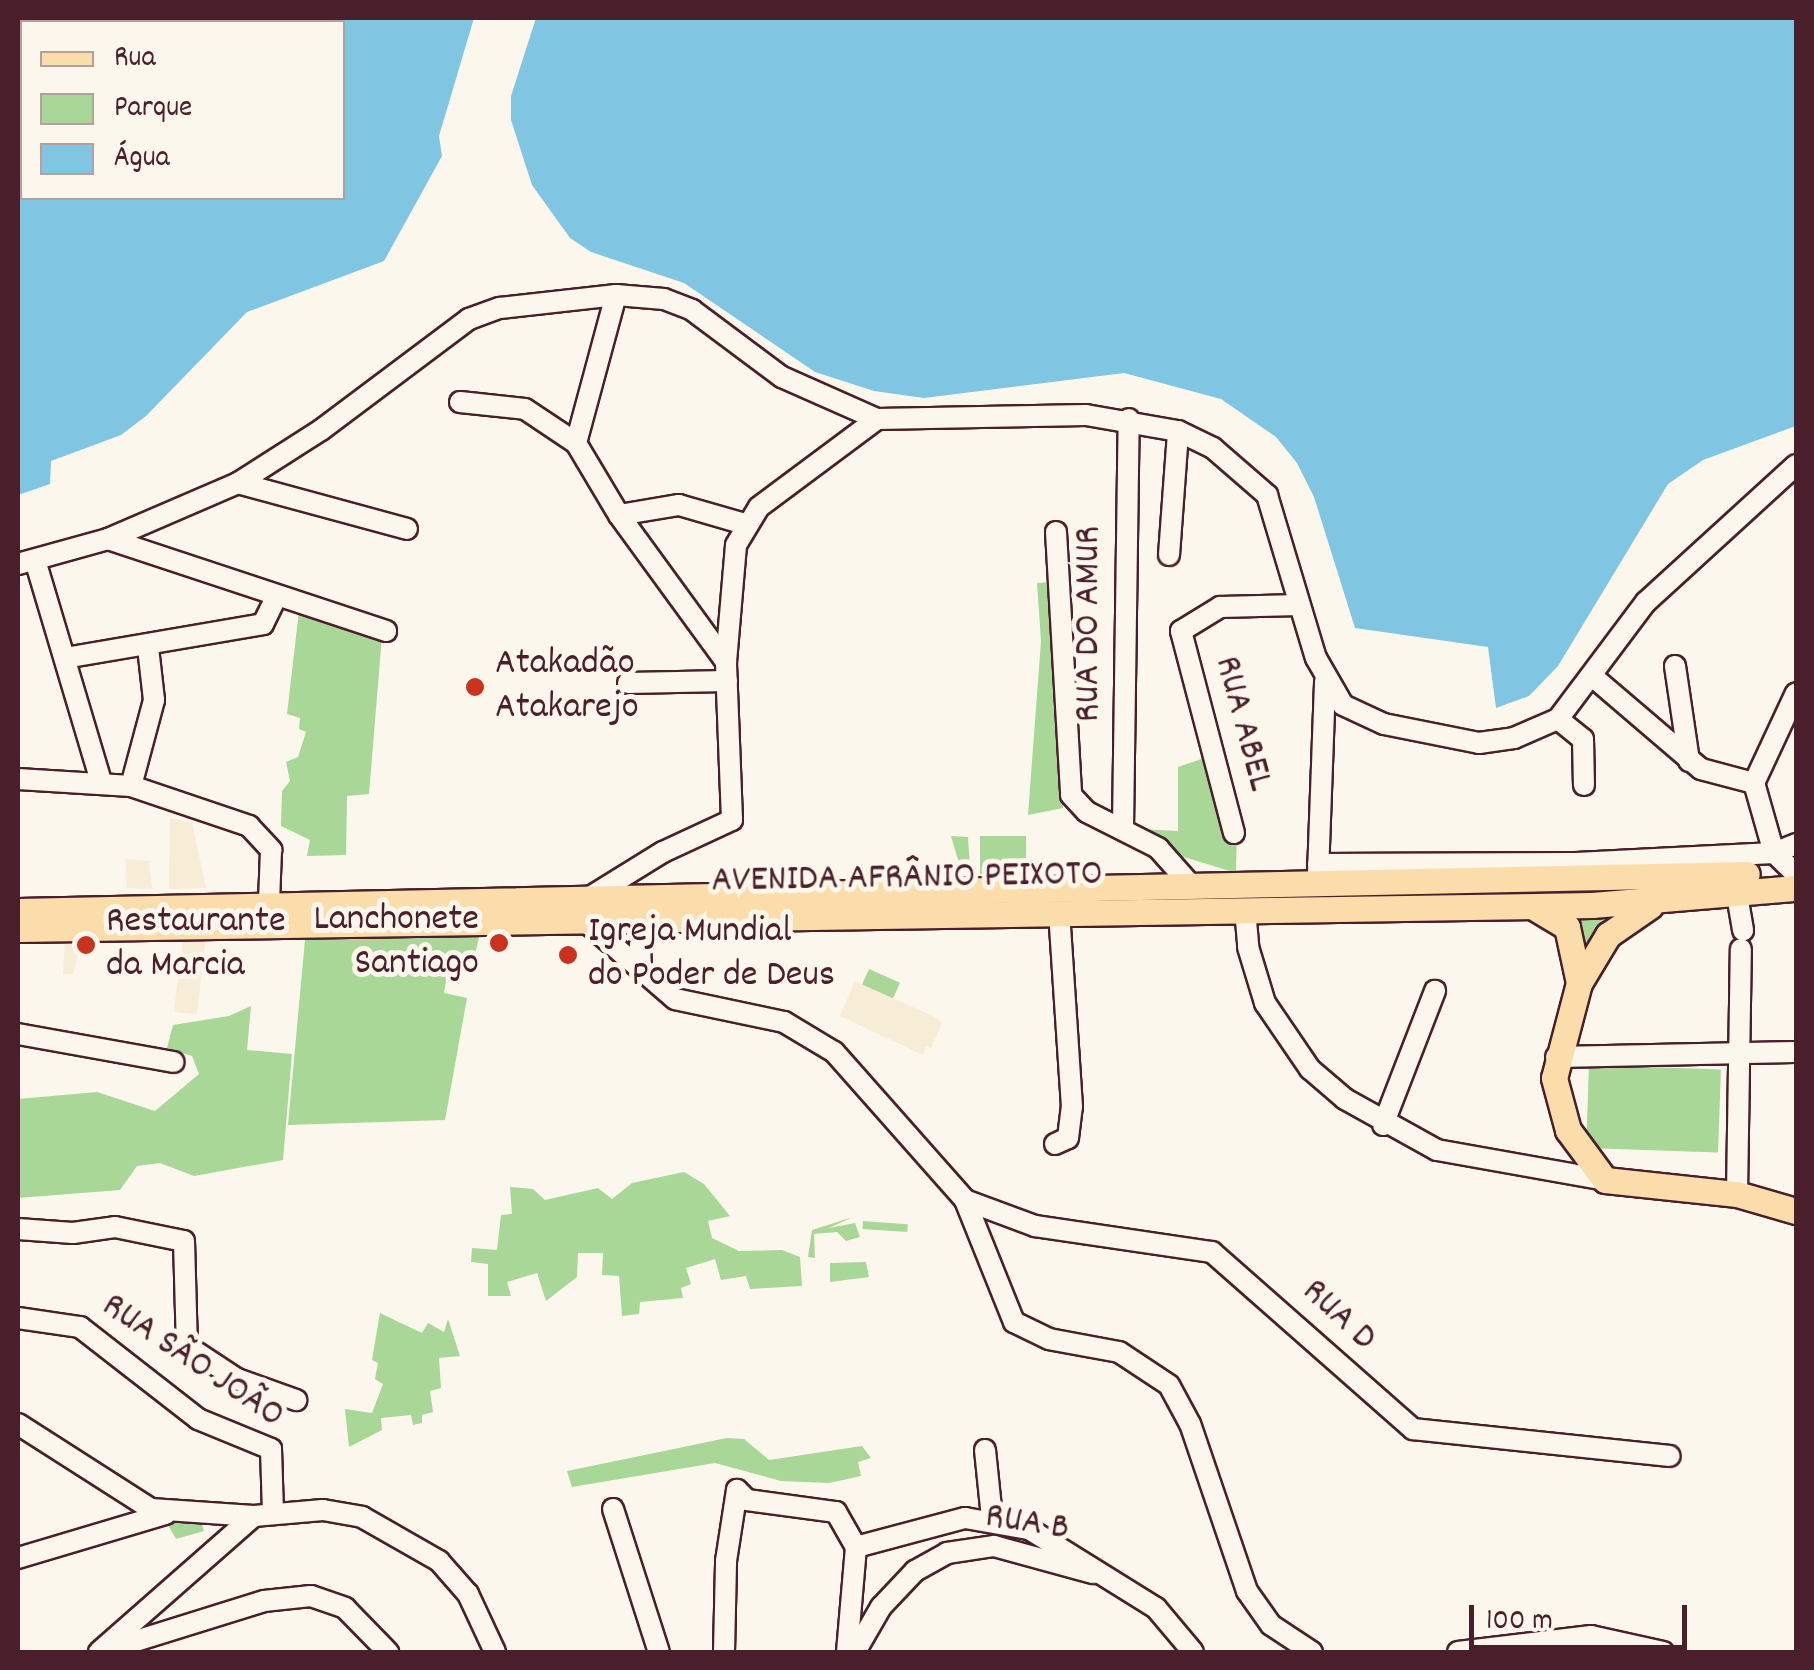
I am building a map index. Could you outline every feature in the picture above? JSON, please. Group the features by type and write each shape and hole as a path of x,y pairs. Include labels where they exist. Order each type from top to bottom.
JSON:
{"main road":[{"name":"AVENIDA AFRÂNIO PEIXOTO","path":"18,929 1318,874 1796,878"},
{"path":"1591,877 1592,909 1608,935"},
{"name":"AVENIDA AFRÂNIO PEIXOTO","path":"18,911 270,902 584,908 657,923 1245,909 1528,906 1592,909 1796,878"},
{"path":"1670,900 1633,914 1608,935 1579,983 1556,1057 1562,1114 1586,1159 1605,1180 1737,1194 1796,1211"},
{"path":"1528,906 1567,927 1579,983"},
{"path":"1567,927 1592,909"}],"street":[{"path":"576,442 616,295"},
{"path":"101,781 66,658 26,562 108,538 238,482 321,430 468,319 500,308 616,295 682,305 782,377 877,418 1045,413 1130,420 1178,431 1230,458 1265,492 1325,681 1318,874 1774,853 1796,844"},
{"path":"460,402 525,409 576,442 619,515 727,671"},
{"path":"877,418 790,480 745,524 732,569 727,671 732,820 584,908 683,1003 784,1022 823,1043 965,1200 1014,1322 1050,1339 1120,1352 1176,1392 1247,1591 1271,1625 1312,1652"},
{"name":"RUA DO AMUR","path":"1123,828 1130,420"},
{"path":"1169,554 1178,431"},
{"path":"1325,681 1362,718 1479,743 1514,738 1558,719 1646,602 1796,465"},
{"path":"238,482 407,528"},
{"path":"619,515 679,505 745,524"},
{"path":"1056,532 1068,784 1087,812 1123,828 1174,861 1189,882"},
{"path":"108,538 386,631"},
{"path":"66,658 148,647 263,624 276,597"},
{"name":"RUA ABEL","path":"1234,833 1181,634 1220,606 1299,605"},
{"path":"131,786 154,700 148,647"},
{"path":"1675,666 1689,760"},
{"path":"628,683 727,671"},
{"path":"1592,676 1689,760 1718,777 1754,784"},
{"path":"1796,694 1754,784 1774,853 1796,878"},
{"path":"1558,719 1583,738 1584,785"},
{"path":"18,779 101,781 131,786 264,835 272,850 270,902"},
{"path":"1736,889 1742,939 1737,1194"},
{"path":"1245,909 1257,981 1277,1024 1310,1068 1384,1124 1437,1150 1605,1180"},
{"path":"1055,1144 1068,1138 1072,1106 1059,912"},
{"path":"641,966 640,946 657,923"},
{"path":"1384,1124 1434,991"},
{"path":"18,1034 174,1062"},
{"path":"1556,1057 1796,1052"},
{"name":"RUA D","path":"965,1200 1035,1226 1212,1252 1414,1429 1670,1456"},
{"path":"18,1229 73,1233 115,1227 184,1241 187,1346 237,1380 296,1400"},
{"name":"RUA SÃO JOÃO","path":"18,1318 80,1327 198,1418 271,1449 264,1515"},
{"path":"18,1424 166,1514"},
{"path":"985,1450 992,1518"},
{"path":"724,1652 728,1530 737,1490 747,1500 830,1510 856,1547 847,1652"},
{"path":"613,1509 659,1652"},
{"path":"18,1558 166,1514 348,1512 424,1551 460,1583 496,1652"},
{"path":"100,1652 264,1515"},
{"name":"RUA B","path":"856,1547 935,1523 992,1518 1033,1530 1156,1608 1193,1652"},
{"path":"1027,1553 1033,1530"},
{"name":"RUA B","path":"855,1652 882,1608 930,1560 970,1548 1027,1553 1114,1580"},
{"path":"100,1652 264,1600 312,1596 345,1608 388,1652"},
{"path":"1458,1652 1591,1636 1663,1652"}],"shaded area":[{"path":"170,818 192,823 206,888 169,889"},
{"path":"125,859 149,861 152,889 127,888"},
{"path":"183,936 206,939 197,1014 174,1012"},
{"path":"82,939 73,974 63,974 65,940"},
{"path":"855,981 937,1018 942,1023 931,1048 926,1046 923,1055 840,1016"}],"green space":[{"path":"1052,582 1063,808 1028,815 1041,641 1037,583"},
{"path":"299,611 382,636 369,794 347,796 346,855 307,856 310,840 281,826 282,791 290,781 286,762 298,757 306,732 299,729 300,718 287,714"},
{"path":"1213,755 1237,831 1236,873 1132,841 1139,829 1178,831 1178,767"},
{"path":"951,836 968,837 970,868 961,870"},
{"path":"980,836 1026,836 1026,874 980,874"},
{"path":"1635,906 1588,962 1559,911"},
{"path":"479,937 475,955 451,952 444,993 467,998 445,1120 288,1125 305,940"},
{"path":"869,969 900,983 893,998 862,985"},
{"path":"251,1006 247,1050 292,1054 283,1160 194,1176 160,1163 137,1166 120,1190 18,1198 18,1099 97,1092 155,1111 199,1074 192,1056 167,1048 173,1025 229,1016"},
{"path":"1589,1065 1721,1070 1718,1153 1586,1148"},
{"path":"684,1172 704,1184 730,1216 708,1221 712,1238 739,1251 782,1250 800,1257 802,1286 750,1289 746,1276 721,1280 715,1259 686,1268 691,1284 681,1288 683,1298 640,1302 639,1314 622,1316 619,1276 602,1275 603,1253 578,1253 577,1277 546,1301 537,1273 507,1282 511,1296 488,1296 488,1264 471,1262 472,1248 497,1250 501,1215 512,1214 510,1187 533,1189 545,1200 598,1188 612,1199 632,1183"},
{"path":"853,1217 829,1228 855,1223 860,1237 846,1241 837,1232 814,1234 815,1258 808,1257 812,1230"},
{"path":"863,1221 908,1224 907,1232 862,1229"},
{"path":"866,1262 869,1277 830,1282 830,1263"},
{"path":"380,1313 422,1333 428,1323 444,1332 448,1319 460,1356 439,1358 441,1388 430,1391 433,1412 422,1415 422,1423 413,1425 411,1415 381,1418 382,1430 349,1447 345,1409 372,1413 383,1384 375,1379 378,1363 372,1360"},
{"path":"727,1438 744,1439 769,1460 862,1446 871,1458 858,1462 861,1476 829,1483 781,1481 715,1463 572,1487 567,1471"},
{"path":"200,1518 204,1531 176,1539 167,1523"}],"water":[{"path":"18,18 474,18 439,136 442,156 384,261 247,312 146,416 121,435 51,461 50,484 18,495"},
{"path":"536,18 1796,18 1796,426 1703,460 1668,484 1558,666 1529,696 1496,708 1488,647 1355,628 1314,497 1297,463 1276,437 1221,399 1124,373 924,398 874,391 815,372 684,283 591,252 570,238 532,185 511,120 511,96"}],"place":[{"name":"Atakadão Atakarejo","path":"475,687"},
{"name":"Lanchonete Santiago","path":"499,943"},
{"name":"Restaurante da Marcia","path":"86,945"},
{"name":"Igreja Mundial do Poder de Deus","path":"568,955"}]}
